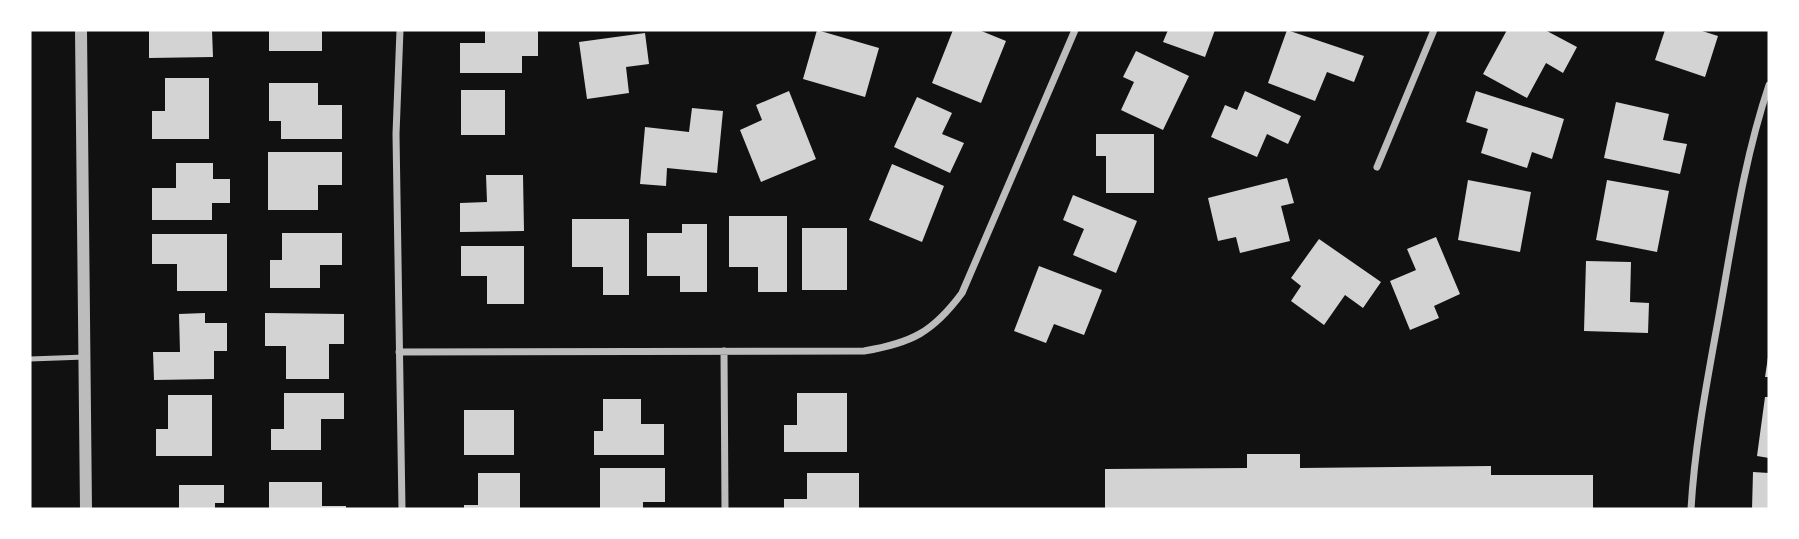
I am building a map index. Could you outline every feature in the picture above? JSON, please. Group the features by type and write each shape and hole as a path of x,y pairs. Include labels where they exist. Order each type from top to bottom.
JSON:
{"street":[{"path":"81,30 86,509"},
{"path":"400,30 396,134 402,509"},
{"path":"399,352 864,351 897,345 929,331 945,317 967,282 1075,30"},
{"path":"1377,167 1434,30"},
{"path":"1691,509 1697,442 1737,211 1758,119 1769,85"},
{"path":"724,351 725,509"}],"lane":[{"path":"30,359 85,357"}],"building":[{"path":"149,30 212,30 213,57 149,58"},
{"path":"269,30 322,30 322,51 269,51"},
{"path":"485,30 538,30 538,56 522,56 522,73 460,73 460,43 485,43"},
{"path":"817,30 879,48 865,97 803,79"},
{"path":"953,30 979,30 1006,41 981,103 932,83"},
{"path":"1168,30 1215,30 1205,57 1163,42"},
{"path":"1287,30 1364,56 1354,82 1327,72 1315,101 1268,83"},
{"path":"1507,30 1545,30 1577,47 1563,73 1546,63 1527,98 1483,74"},
{"path":"1665,30 1699,30 1718,36 1705,77 1655,60"},
{"path":"645,33 649,64 626,67 629,93 587,99 579,42"},
{"path":"1136,51 1189,76 1163,130 1121,110 1134,82 1123,77"},
{"path":"165,78 209,78 209,139 152,139 152,111 165,111"},
{"path":"269,83 318,83 318,105 342,105 342,139 281,139 281,121 269,121"},
{"path":"461,90 505,90 505,135 461,135"},
{"path":"789,91 816,159 761,182 740,130 762,120 756,105"},
{"path":"1245,91 1301,116 1288,144 1267,134 1257,157 1211,137 1225,105 1237,110"},
{"path":"1476,91 1564,119 1552,159 1532,152 1527,168 1481,153 1488,129 1466,122"},
{"path":"917,97 952,113 942,134 964,143 950,173 894,147"},
{"path":"1616,102 1669,114 1663,140 1687,144 1680,174 1604,158"},
{"path":"692,108 723,111 717,173 667,168 666,186 640,184 645,127 689,132"},
{"path":"1096,134 1154,134 1154,193 1106,193 1106,156 1096,156"},
{"path":"268,152 342,152 342,185 318,185 318,210 268,210"},
{"path":"176,163 213,163 213,179 230,179 230,203 212,203 212,220 152,220 152,188 176,188"},
{"path":"892,164 944,186 922,242 869,220"},
{"path":"486,175 523,175 524,231 460,232 460,203 487,202"},
{"path":"1287,178 1294,203 1281,206 1290,241 1240,253 1236,237 1218,241 1208,198"},
{"path":"1468,180 1531,192 1520,252 1458,240"},
{"path":"1607,180 1669,191 1657,252 1596,240"},
{"path":"1073,195 1137,221 1116,273 1073,255 1084,229 1063,220"},
{"path":"729,216 787,216 787,292 758,292 758,267 729,267"},
{"path":"572,219 629,219 629,295 603,295 603,267 572,267"},
{"path":"682,224 707,224 707,292 680,292 680,276 647,276 647,233 682,233"},
{"path":"802,228 847,228 847,290 802,290"},
{"path":"282,233 342,233 342,265 320,265 320,288 270,288 270,260 282,260"},
{"path":"152,234 227,234 227,291 177,291 177,264 152,264"},
{"path":"1436,237 1460,294 1434,306 1439,318 1410,330 1390,281 1416,270 1407,249"},
{"path":"1319,239 1381,282 1363,308 1345,295 1324,325 1291,301 1301,286 1291,278"},
{"path":"461,246 524,246 524,304 487,304 487,276 461,276"},
{"path":"1586,261 1631,262 1630,302 1649,303 1648,333 1584,331"},
{"path":"1039,266 1102,290 1084,335 1054,324 1046,343 1014,331"},
{"path":"205,313 205,323 227,323 227,351 214,351 214,379 154,380 153,352 180,352 179,314"},
{"path":"265,313 344,314 344,344 329,344 329,379 286,379 286,346 265,346"},
{"path":"1768,357 1769,377 1765,377"},
{"path":"284,393 344,393 344,419 321,419 321,450 271,450 271,429 284,429"},
{"path":"797,393 847,393 847,452 784,452 784,425 797,425"},
{"path":"168,395 212,395 212,456 156,456 156,429 168,429"},
{"path":"1765,397 1769,397 1769,458 1757,456"},
{"path":"603,399 641,399 641,424 664,424 664,455 594,455 594,431 603,431"},
{"path":"464,410 514,410 514,455 464,455"},
{"path":"1247,454 1300,454 1300,468 1491,466 1491,475 1593,475 1593,509 1105,509 1105,469 1247,468"},
{"path":"600,468 665,468 665,502 643,502 643,509 600,509"},
{"path":"1753,472 1769,473 1769,509 1752,509"},
{"path":"478,473 520,473 520,509 464,509 464,505 478,505"},
{"path":"807,473 859,473 859,509 784,509 784,499 807,499"},
{"path":"269,482 322,482 322,506 346,506 346,509 269,509"},
{"path":"179,485 224,485 224,503 215,503 215,509 179,509"}]}
